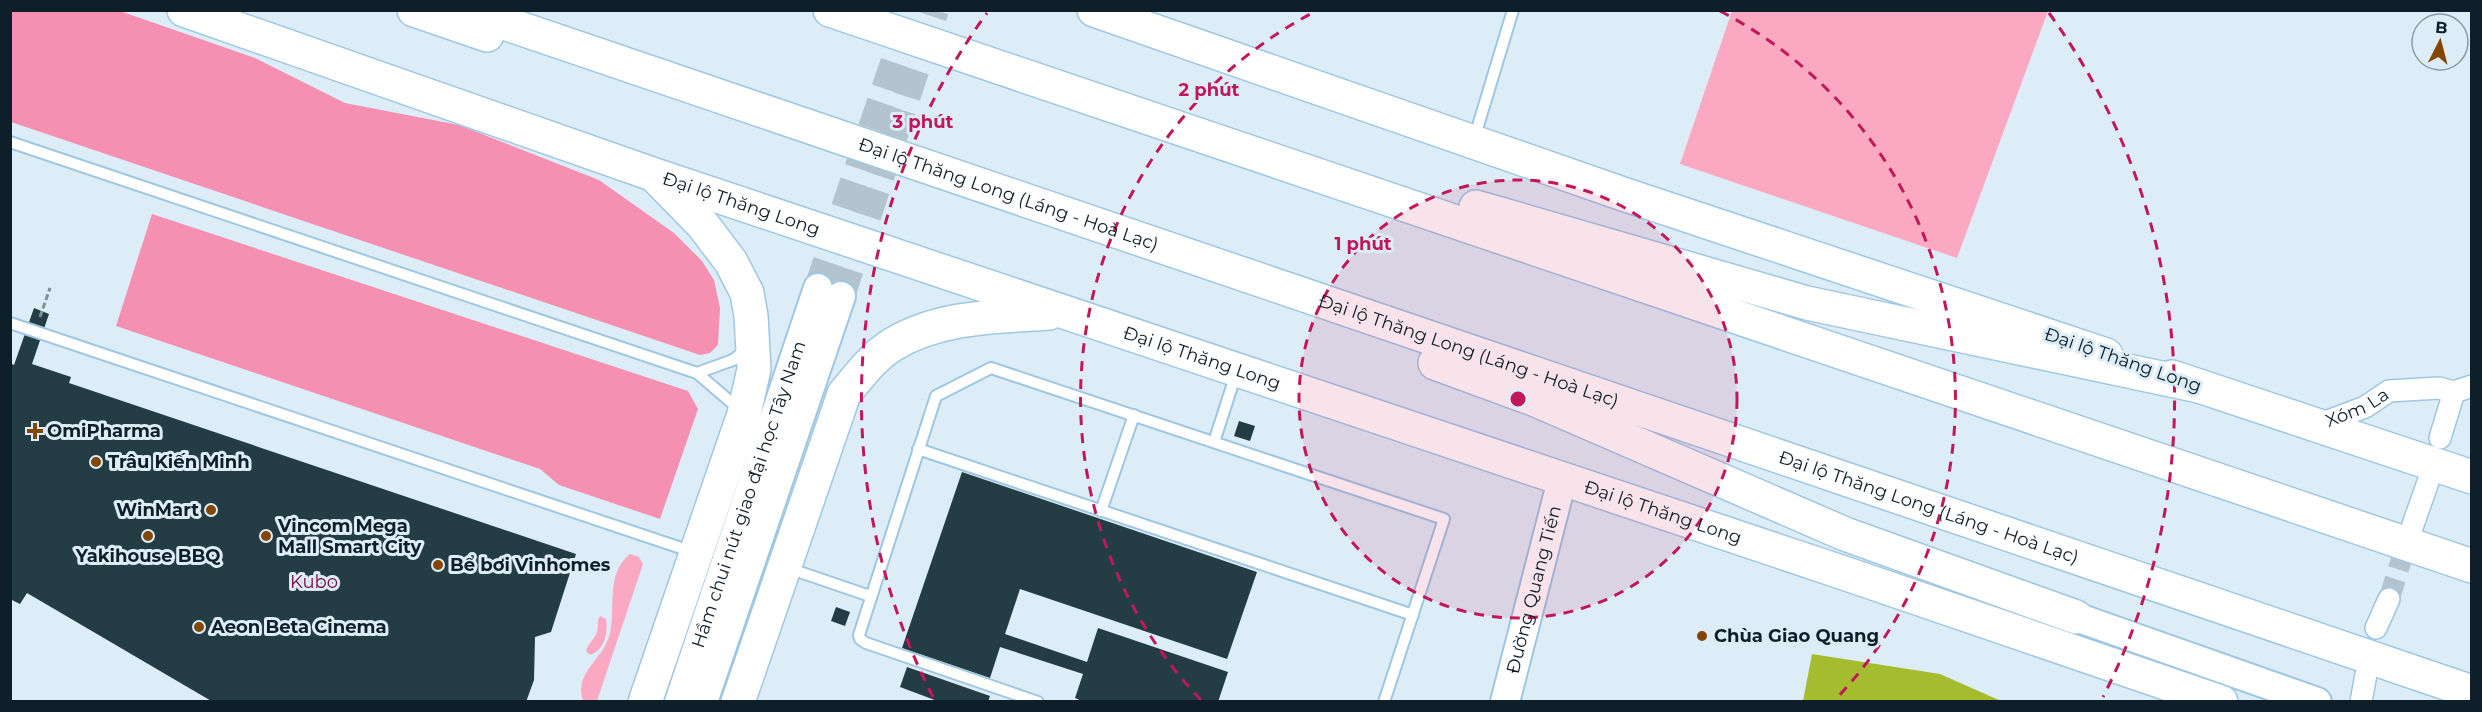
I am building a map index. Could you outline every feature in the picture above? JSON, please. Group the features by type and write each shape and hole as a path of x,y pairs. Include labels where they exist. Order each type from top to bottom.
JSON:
{"main road":[{"name":"Đại lộ Thăng Long","path":"184,10 655,175 1838,571 2221,702"},
{"path":"414,10 654,92 771,115"},
{"name":"Đại lộ Thăng Long (Láng - Hoà Lạc)","path":"466,10 2472,692"},
{"path":"830,10 2472,566"},
{"name":"Đại lộ Thăng Long","path":"1094,10 1135,18 1623,194 2472,477"},
{"path":"1051,85 1187,114 1407,189 1537,224 1807,303 2199,386"},
{"path":"645,702 744,414 754,369 747,293 731,262 703,225 655,175"},
{"path":"952,176 1174,267 1536,400 1845,534 2076,617"},
{"path":"738,702 844,394 864,369 892,345 924,331 961,320 1063,312"},
{"path":"1838,571 2076,617"}],"street":[{"name":"Hầm chui nút giao đại học Tây Nam","path":"679,702 829,292 703,702"},
{"path":"2440,438 2463,389"},
{"name":"Xóm La","path":"2315,426 2366,407 2390,391 2463,389"},
{"name":"Đường Quang Tiến","path":"1505,702 1562,480"},
{"path":"2408,539 2428,482"},
{"path":"2376,628 2389,599"},
{"path":"2076,617 2317,702"},
{"path":"2361,702 2366,674"}],"lane":[{"path":"1473,141 1514,10"},
{"path":"10,142 698,373 744,414"},
{"path":"10,323 695,553"},
{"path":"698,373 733,360 753,345"},
{"path":"1038,702 866,643 860,639 859,635 936,396 992,368 1444,519 1384,702"},
{"path":"1214,442 1237,370"},
{"path":"1101,511 1134,415"},
{"path":"918,449 1413,615"},
{"path":"784,567 870,596"}],"path":[{"path":"40,317 50,288"}],"shaded area":[{"path":"11,10 120,11 255,58 345,103 459,125 599,180 674,233 702,261 714,280 720,308 718,345 710,353 700,355 11,122"},
{"path":"1732,11 2048,11 1957,258 1680,164"},
{"path":"152,214 688,391 698,409 660,519 559,485 540,469 116,326"},
{"path":"630,554 639,557 643,564 597,701 583,701 581,691 585,675 609,637 617,572"},
{"path":"600,616 606,619 606,635 599,649 590,655 586,651 598,630"},
{"path":"1812,654 1940,674 2001,701 1803,701"}],"building":[{"name":"Vincom Mega Mall Smart City","path":"34,308 49,314 32,364 71,377 69,383 576,554 551,632 535,637 534,680 526,702 213,702 27,593 20,604 10,599 10,363 14,365"},
{"path":"1239,421 1255,426 1250,441 1234,436"},
{"path":"962,472 1257,572 1227,659 1020,589 1005,634 1087,662 1098,628 1228,672 1218,702 1084,702 1075,698 1083,674 1000,647 990,678 902,648"},
{"path":"836,607 850,612 845,626 831,621"},
{"path":"907,667 990,696 988,702 940,702 900,687"}],"tunnel":[{"path":"818,288 912,10"},
{"path":"841,296 935,10"},
{"path":"2389,599 2408,539"}],"place":[{"name":"OmiPharma","path":"35,431"},
{"name":"Trâu Kiến Minh","path":"96,462"},
{"name":"WinMart","path":"211,510"},
{"name":"Yakihouse BBQ","path":"148,536"},
{"name":"Vincom Mega Mall Smart City","path":"266,536"},
{"name":"Bể bơi Vinhomes","path":"438,565"},
{"name":"Aeon Beta Cinema","path":"199,627"},
{"name":"Chùa Giao Quang","path":"1702,636"}],"park label":[{"name":"Kubo","path":"314,582"}]}
